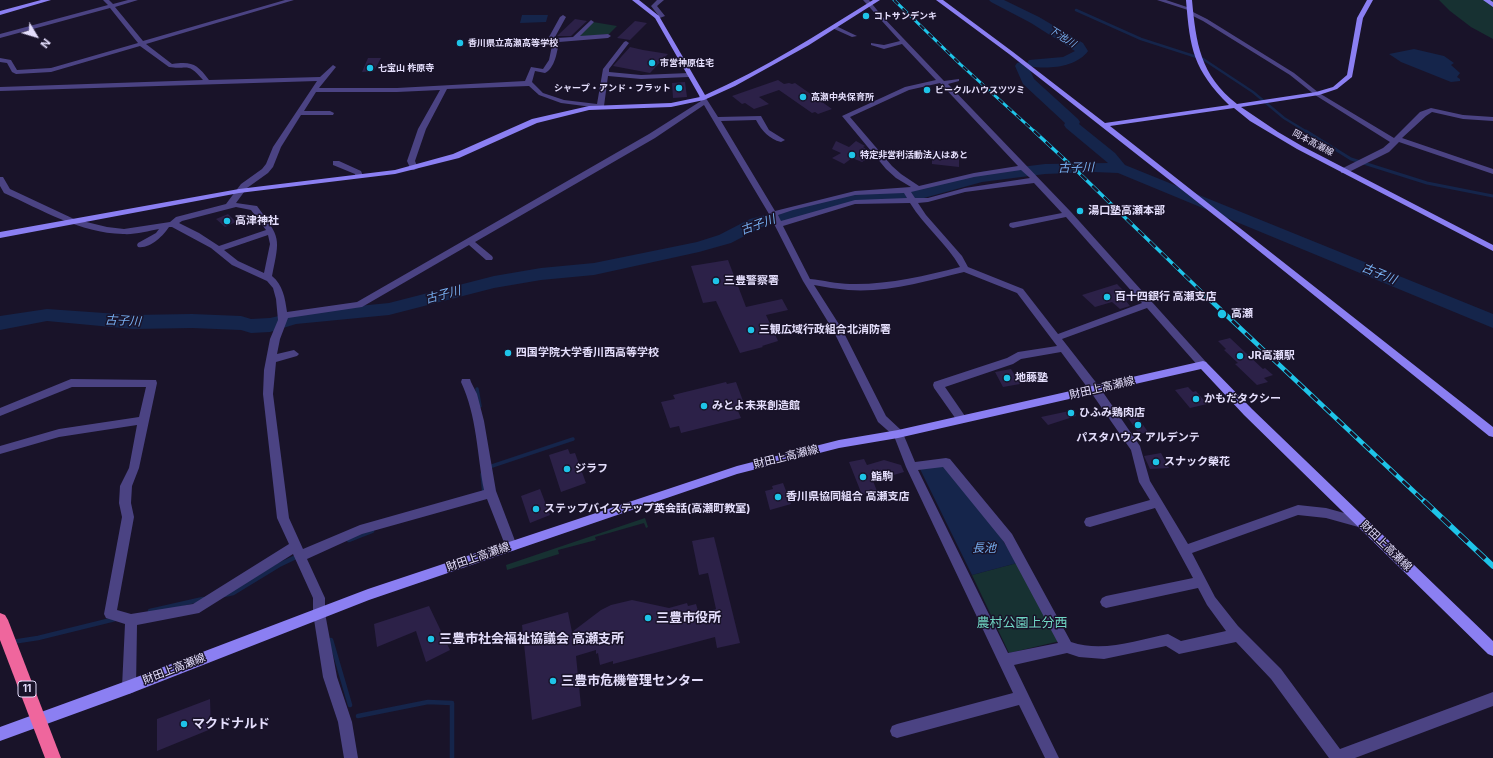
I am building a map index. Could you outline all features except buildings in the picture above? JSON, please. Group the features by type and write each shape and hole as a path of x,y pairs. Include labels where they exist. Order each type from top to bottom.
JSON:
{"highway":[{"name":"11","path":"0,620 5,647 39,720 53,758"}],"street":[{"path":"0,13 48,0"},
{"path":"106,0 142,44 160,59 171,66 187,64 198,70 207,81"},
{"path":"0,36 135,0"},
{"path":"0,89 49,79 142,44 291,0"},
{"path":"635,0 657,17 689,75 779,224 807,281 837,329 882,419 898,434 911,467 1052,758"},
{"path":"657,17 662,16 654,6 662,0"},
{"path":"314,90 347,91 480,84 531,84 541,94 563,102 600,106 671,105 704,99 747,77 834,27 868,2 877,0"},
{"path":"939,0 1105,125 1493,434"},
{"path":"1160,0 1190,11 1273,62 1317,94 1396,140 1493,172"},
{"name":"岡本高瀬線","path":"1189,0 1194,43 1202,68 1214,86 1235,105 1273,133 1493,248"},
{"path":"1105,125 1317,94 1335,88 1350,76 1360,18 1370,0"},
{"path":"1486,0 1493,5"},
{"path":"868,2 904,42 1068,214 1203,365"},
{"path":"556,40 552,37 563,18"},
{"path":"575,38 591,22"},
{"path":"834,27 854,36"},
{"path":"556,40 608,36"},
{"path":"528,84 532,68 545,71 552,60 556,40"},
{"path":"874,44 884,46 904,42"},
{"path":"600,106 606,69 626,44"},
{"path":"0,60 9,61 16,72 49,79 207,81 322,79"},
{"path":"229,206 239,191 265,171 270,165 276,147 314,90 333,67"},
{"path":"604,74 641,77 689,75"},
{"path":"917,188 911,182 897,175 846,116 907,88 957,80"},
{"path":"414,168 411,161 422,129 445,87"},
{"path":"341,100 347,91"},
{"path":"282,316 359,305 645,140 695,109 704,99"},
{"path":"0,235 239,191 414,168 456,156 535,121 564,113 600,106"},
{"path":"1344,171 1386,150 1424,114 1431,110 1463,117 1493,119"},
{"path":"299,113 330,113"},
{"path":"715,119 758,118 765,131 771,136 781,140"},
{"path":"336,163 358,173 359,176"},
{"path":"779,224 855,202 909,195 917,188 974,175 1023,167"},
{"path":"0,179 6,191 71,221 107,230 124,232 170,225 196,235 218,249 235,263 266,277 277,287 281,300 283,320 275,339 269,370 268,394 283,518 318,598 319,613 330,677 345,722 351,758"},
{"path":"773,214 790,208 855,193 909,195 928,200 965,190 1035,180"},
{"path":"909,195 923,217 959,258 965,269"},
{"path":"141,245 159,235 179,219 229,206 236,205 254,208 271,231 274,244 266,277"},
{"path":"1013,225 1068,214"},
{"path":"218,249 271,231"},
{"path":"470,242 489,258"},
{"path":"807,281 848,287 861,287 906,283 965,269 1020,291 1095,390 1136,449 1145,482 1185,550 1211,601 1238,635 1276,674 1337,758 1493,699"},
{"path":"1056,338 1148,304"},
{"path":"962,420 938,385 1010,361 1018,356 1064,348"},
{"path":"271,359 294,354"},
{"name":"財田上高瀬線","path":"0,734 129,687 368,595 737,470 839,444 898,434 1203,365 1248,412 1493,650"},
{"path":"466,382 470,388 480,427 491,493 511,546"},
{"path":"0,412 71,383 152,383 134,468 126,486 125,503 128,517 110,614 131,620 195,609 298,552 360,530 491,493"},
{"path":"0,450 59,433 143,420"},
{"path":"911,467 946,462 1008,538 1067,647 1073,650 1101,653 1168,640 1179,648 1238,635"},
{"path":"1090,522 1157,503"},
{"path":"1185,550 1298,510 1326,513 1362,523"},
{"path":"1106,602 1201,582"},
{"path":"129,687 131,620"},
{"path":"1005,660 1067,647"},
{"path":"897,731 1023,697"}],"green space":[{"path":"1439,0 1493,0 1493,39 1471,27 1450,11"},
{"path":"593,22 617,26 609,34 578,37"},
{"path":"645,518 648,527 646,528 644,523 595,537 596,540 558,550 559,554 507,570 506,565"},
{"name":"農村公園上分西","path":"1017,563 1060,641 1009,653 972,575"}],"water":[{"path":"522,15 548,15 546,22 520,23"},
{"path":"1414,49 1444,56 1454,63 1451,65 1460,73 1457,77 1460,81 1451,82 1401,62 1389,54"},
{"name":"長池","path":"947,465 981,506 1017,563 972,575 920,469"}],"waterway":[{"name":"下池川","path":"995,0 1035,20 1079,46 1082,51 1067,61 1034,63"},
{"path":"1076,10 1141,39 1203,59 1253,92 1284,118 1307,132"},
{"name":"下池川","path":"1022,66 1028,81 1073,122 1071,125 1110,156 1120,168"},
{"path":"1306,131 1351,159 1427,183 1493,196"},
{"name":"古子川","path":"0,323 47,315 133,322 192,321 241,323 251,326 270,325 296,318 389,309 494,282 541,274 594,269 699,247 725,239 756,223 838,201 864,197 899,197 924,193 981,177 1045,169 1094,167 1120,168"},
{"name":"古子川","path":"1120,168 1493,321"},
{"path":"477,389 480,406"},
{"path":"488,465 489,467 573,439"},
{"path":"482,474 484,494"},
{"path":"349,540 372,531"},
{"path":"224,595 233,593 279,565 298,556"},
{"path":"150,611 203,599"},
{"path":"12,642 38,638 115,619"},
{"path":"331,640 350,705"},
{"path":"358,716 428,702 452,703 452,758"}],"railway":[{"path":"894,0 960,64 1035,132"},
{"path":"1034,131 1207,297"},
{"path":"1206,296 1425,502"},
{"path":"1424,501 1493,566"}],"place":[{"name":"コトサンデンキ","path":"866,16"},
{"name":"香川県立高瀬高等学校","path":"460,43"},
{"name":"市営神原住宅","path":"652,63"},
{"name":"七宝山 柞原寺","path":"370,68"},
{"name":"シャープ・アンド・フラット","path":"679,88"},
{"name":"ビークルハウスツツミ","path":"927,90"},
{"name":"高瀬中央保育所","path":"803,97"},
{"name":"特定非営利活動法人はあと","path":"852,155"},
{"name":"湯口塾高瀬本部","path":"1080,211"},
{"name":"高津神社","path":"227,221"},
{"name":"三豊警察署","path":"716,281"},
{"name":"百十四銀行 高瀬支店","path":"1107,297"},
{"name":"高瀬","path":"1222,314"},
{"name":"三観広域行政組合北消防署","path":"751,330"},
{"name":"四国学院大学香川西高等学校","path":"508,353"},
{"name":"JR高瀬駅","path":"1240,356"},
{"name":"地藤塾","path":"1007,378"},
{"name":"かもだタクシー","path":"1196,399"},
{"name":"みとよ未来創造館","path":"704,406"},
{"name":"ひふみ鶏肉店","path":"1071,413"},
{"name":"パスタハウス アルデンテ","path":"1138,425"},
{"name":"スナック榮花","path":"1156,462"},
{"name":"ジラフ","path":"567,469"},
{"name":"鮨駒","path":"863,477"},
{"name":"香川県協同組合 高瀬支店","path":"778,497"},
{"name":"ステップバイステップ英会話(高瀬町教室)","path":"536,509"},
{"name":"三豊市役所","path":"648,618"},
{"name":"三豊市社会福祉協議会 高瀬支所","path":"431,639"},
{"name":"三豊市危機管理センター","path":"553,681"},
{"name":"マクドナルド","path":"184,724"}]}
